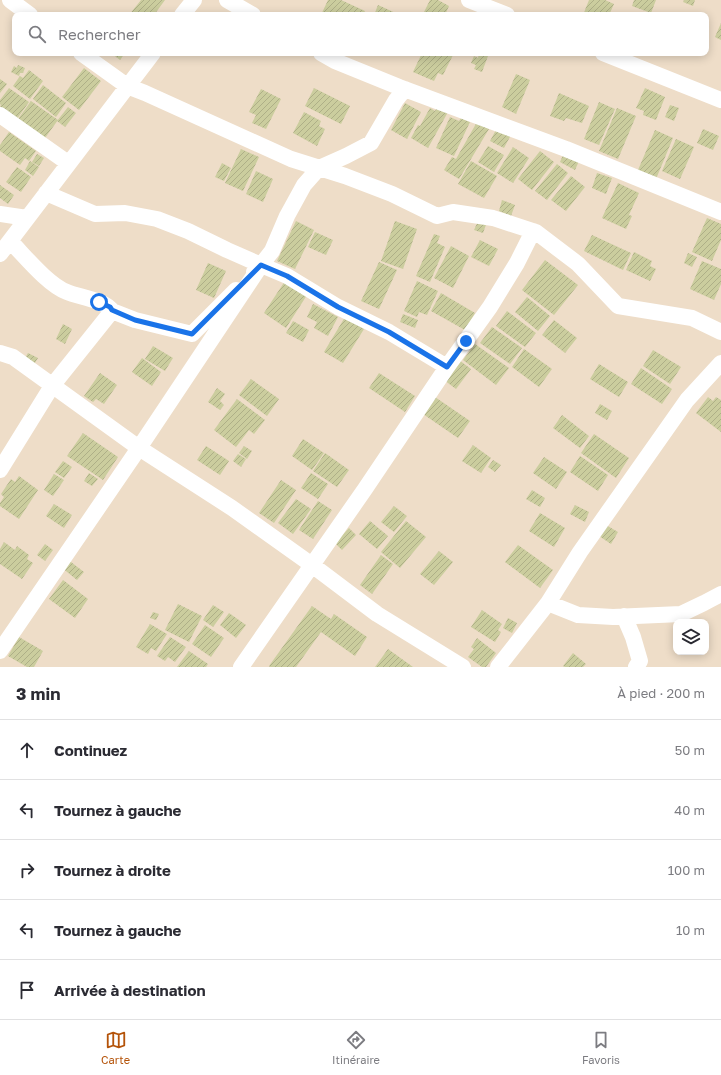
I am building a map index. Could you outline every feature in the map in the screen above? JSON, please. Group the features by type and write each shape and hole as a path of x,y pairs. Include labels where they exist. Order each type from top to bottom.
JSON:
{"street":[{"path":"10,0 26,12"},
{"path":"184,12 194,0"},
{"path":"227,0 248,12"},
{"path":"469,0 499,12"},
{"path":"86,56 127,86 291,159 345,176 392,194 437,216 453,212 493,218 533,231 578,264 618,306 692,318 721,332"},
{"path":"0,254 151,56"},
{"path":"326,56 335,61 405,89 566,149 721,212"},
{"path":"611,56 721,100"},
{"path":"0,651 139,448 261,265 272,251 287,216 304,185 319,168 371,143 396,100 405,89"},
{"path":"0,115 68,163"},
{"path":"46,193 95,214 125,212 157,219 188,231 287,276 338,307 389,332 447,367"},
{"path":"0,214 27,218"},
{"path":"241,667 365,489 447,367 490,307 517,263 533,231"},
{"path":"10,241 52,283 65,292 99,302 110,307 112,310 135,320 192,334 261,265"},
{"path":"0,470 52,386 112,310"},
{"path":"0,354 13,357 139,448 232,508 377,614 463,667"},
{"path":"498,667 548,603 580,552 687,400 721,363"},
{"path":"548,603 578,615 624,616 681,614 704,604 721,594"},
{"path":"624,616 633,637 640,661 636,667"},
{"path":"0,630 20,621"}],"building":[{"path":"141,0 165,0 156,12 131,12"},
{"path":"328,0 341,0 365,11 364,12 322,12"},
{"path":"430,0 438,0 449,6 446,12 424,12"},
{"path":"589,0 605,0 614,4 610,12 584,12"},
{"path":"634,0 656,0 651,12 632,6"},
{"path":"684,0 695,0 693,6 683,2"},
{"path":"378,5 393,12 375,12"},
{"path":"721,23 721,40 715,37"},
{"path":"115,56 123,56 120,60"},
{"path":"421,56 452,56 443,75 438,73 434,81 413,72"},
{"path":"474,56 478,58 478,56 488,56 482,72 474,69 476,65 471,63"},
{"path":"18,65 25,68 23,73 20,73 19,76 11,72 14,66 17,68"},
{"path":"84,68 101,81 79,110 62,97"},
{"path":"29,70 43,81 30,99 13,86 20,76 23,78"},
{"path":"516,74 530,80 516,114 502,107"},
{"path":"0,79 7,84 0,93"},
{"path":"43,85 66,103 56,117 33,99"},
{"path":"9,88 29,102 17,119 0,107 0,100"},
{"path":"314,88 350,106 341,124 305,106"},
{"path":"645,88 665,97 656,120 643,115 644,111 636,108"},
{"path":"261,89 281,99 266,129 252,123 256,115 249,112"},
{"path":"559,93 589,106 582,123 566,118 564,121 550,116"},
{"path":"31,101 58,120 45,138 18,119"},
{"path":"599,102 615,109 599,145 584,139"},
{"path":"405,103 421,112 407,139 391,130"},
{"path":"670,105 679,108 674,121 665,117"},
{"path":"438,106 448,112 428,148 411,138 430,108 435,111"},
{"path":"68,107 76,113 65,127 57,121"},
{"path":"617,108 636,116 618,159 599,151"},
{"path":"304,112 321,121 319,126 325,129 317,146 293,133"},
{"path":"450,117 459,121 461,118 470,122 454,156 436,148"},
{"path":"477,122 489,129 459,179 444,170 452,157 456,159"},
{"path":"497,128 511,135 504,148 490,141"},
{"path":"703,129 719,136 713,150 697,143"},
{"path":"655,130 673,138 656,179 638,170"},
{"path":"9,132 36,151 29,161 25,158 20,165 0,151 0,145"},
{"path":"676,139 694,147 680,179 662,171"},
{"path":"488,146 504,155 494,172 478,162"},
{"path":"513,147 529,158 513,183 497,173"},
{"path":"241,149 259,157 243,191 225,183"},
{"path":"540,151 554,162 532,190 518,179"},
{"path":"564,153 579,161 575,170 560,162"},
{"path":"37,154 44,158 39,166 32,162"},
{"path":"30,161 39,167 33,176 25,170"},
{"path":"471,161 497,176 484,198 458,184"},
{"path":"222,163 231,168 224,181 215,177"},
{"path":"557,164 568,173 547,200 535,191"},
{"path":"17,167 31,177 21,192 6,182"},
{"path":"256,171 273,179 263,202 246,194"},
{"path":"597,173 612,178 606,194 592,188"},
{"path":"571,176 585,187 566,211 551,200"},
{"path":"618,183 639,193 629,215 632,216 626,229 602,218"},
{"path":"0,185 14,195 8,204 0,198"},
{"path":"502,200 515,205 511,216 499,211"},
{"path":"707,218 721,224 721,240 712,261 692,252"},
{"path":"479,219 487,222 483,233 474,230"},
{"path":"296,221 314,230 295,269 277,261"},
{"path":"395,221 417,229 403,269 381,261"},
{"path":"315,232 333,240 326,255 308,247"},
{"path":"434,234 440,236 437,243 445,247 430,282 416,276"},
{"path":"592,235 631,253 623,270 584,251"},
{"path":"480,240 498,249 489,266 471,257"},
{"path":"451,246 469,256 453,288 434,278"},
{"path":"634,252 652,261 650,266 656,269 650,281 626,270"},
{"path":"688,253 697,257 692,267 684,263"},
{"path":"545,260 578,285 554,315 522,290"},
{"path":"702,261 721,269 721,284 714,300 690,289"},
{"path":"379,262 397,270 379,309 361,301"},
{"path":"208,263 226,271 214,298 196,290"},
{"path":"285,281 307,295 286,328 264,313"},
{"path":"417,281 438,291 427,315 419,312 417,317 404,311"},
{"path":"441,293 475,313 465,330 431,311"},
{"path":"527,297 550,316 538,331 515,312"},
{"path":"313,304 338,317 328,336 314,328 317,322 307,317"},
{"path":"507,311 536,333 525,347 496,326"},
{"path":"403,314 418,320 415,328 400,322"},
{"path":"345,317 364,329 343,363 324,352"},
{"path":"554,320 577,338 565,353 542,335"},
{"path":"293,321 309,330 303,342 286,333"},
{"path":"63,324 72,329 65,344 56,339"},
{"path":"492,327 522,348 510,364 480,343"},
{"path":"475,344 509,368 496,385 463,360"},
{"path":"153,346 173,358 165,371 145,359"},
{"path":"524,349 552,369 539,387 512,367"},
{"path":"653,350 681,367 670,384 643,366"},
{"path":"28,353 38,358 33,366 24,360"},
{"path":"142,358 161,372 152,386 132,372"},
{"path":"459,360 471,369 456,389 444,380"},
{"path":"599,364 628,382 619,397 590,379"},
{"path":"641,368 672,389 662,404 631,384"},
{"path":"100,373 117,385 104,404 96,399 93,402 84,396"},
{"path":"379,373 415,396 405,412 369,388"},
{"path":"251,379 279,399 267,416 239,395"},
{"path":"217,388 225,394 220,401 224,405 220,410 208,402"},
{"path":"435,397 470,421 458,438 423,414"},
{"path":"708,397 713,401 716,397 721,400 721,432 696,413"},
{"path":"237,399 265,420 254,434 249,430 236,447 214,430"},
{"path":"600,404 612,411 607,420 595,413"},
{"path":"562,415 589,436 580,448 553,428"},
{"path":"83,433 118,457 103,480 67,456"},
{"path":"594,434 629,458 616,478 581,453"},
{"path":"303,439 324,453 312,470 292,456"},
{"path":"473,445 491,458 481,473 462,461"},
{"path":"206,446 229,461 220,475 197,460"},
{"path":"244,446 252,451 247,459 239,453"},
{"path":"325,453 349,470 337,487 313,471"},
{"path":"238,454 246,459 241,467 233,461"},
{"path":"580,456 608,475 598,491 570,472"},
{"path":"544,457 567,472 556,489 533,473"},
{"path":"493,460 501,465 495,472 488,467"},
{"path":"63,461 72,467 64,478 55,472"},
{"path":"89,473 98,479 92,486 84,481"},
{"path":"311,473 328,484 318,499 301,488"},
{"path":"54,474 64,480 53,496 44,490"},
{"path":"19,476 38,490 19,519 0,506 0,503 4,497 1,494 11,479 15,482"},
{"path":"281,480 296,490 274,523 259,513"},
{"path":"532,490 545,498 540,507 526,499"},
{"path":"296,499 311,509 293,534 278,523"},
{"path":"318,501 332,510 313,539 299,530"},
{"path":"54,504 72,515 64,528 46,516"},
{"path":"575,505 589,512 585,522 570,514"},
{"path":"394,506 407,516 394,532 381,522"},
{"path":"540,513 565,528 554,547 529,531"},
{"path":"370,521 388,536 377,549 359,534"},
{"path":"406,521 426,537 400,568 381,552"},
{"path":"606,525 618,532 611,544 599,536"},
{"path":"349,528 356,535 342,550 335,543"},
{"path":"4,542 15,550 17,546 29,555 27,559 33,563 22,579 0,564 0,549"},
{"path":"45,544 53,550 45,561 37,555"},
{"path":"518,545 553,570 540,588 505,562"},
{"path":"439,551 453,562 434,585 420,574"},
{"path":"381,555 393,564 372,594 360,585"},
{"path":"67,559 84,572 77,580 61,567"},
{"path":"63,580 88,599 75,618 49,599"},
{"path":"178,604 202,616 189,642 165,630"},
{"path":"213,605 224,612 213,627 203,620"},
{"path":"312,606 331,619 334,614 367,637 355,656 321,632 296,667 270,667 269,666"},
{"path":"482,610 502,624 498,630 501,632 495,642 471,627"},
{"path":"153,612 159,614 156,620 150,618"},
{"path":"229,613 246,625 236,638 220,625"},
{"path":"508,618 517,623 512,633 503,628"},
{"path":"150,624 167,634 156,651 151,648 148,654 136,647"},
{"path":"205,625 224,638 211,657 192,644"},
{"path":"19,637 43,651 34,667 27,667 8,656"},
{"path":"170,637 186,647 175,662 168,657 165,661 157,656"},
{"path":"477,638 496,653 486,667 482,667 468,657 474,649 471,647"},
{"path":"388,649 413,667 375,667"},
{"path":"189,651 208,664 206,667 177,667"},
{"path":"573,653 586,664 583,667 563,666"}],"route":[{"path":"99,302 110,307 112,310 135,320 192,334 261,265 287,276 338,307 389,332 447,367 466,341"}]}
